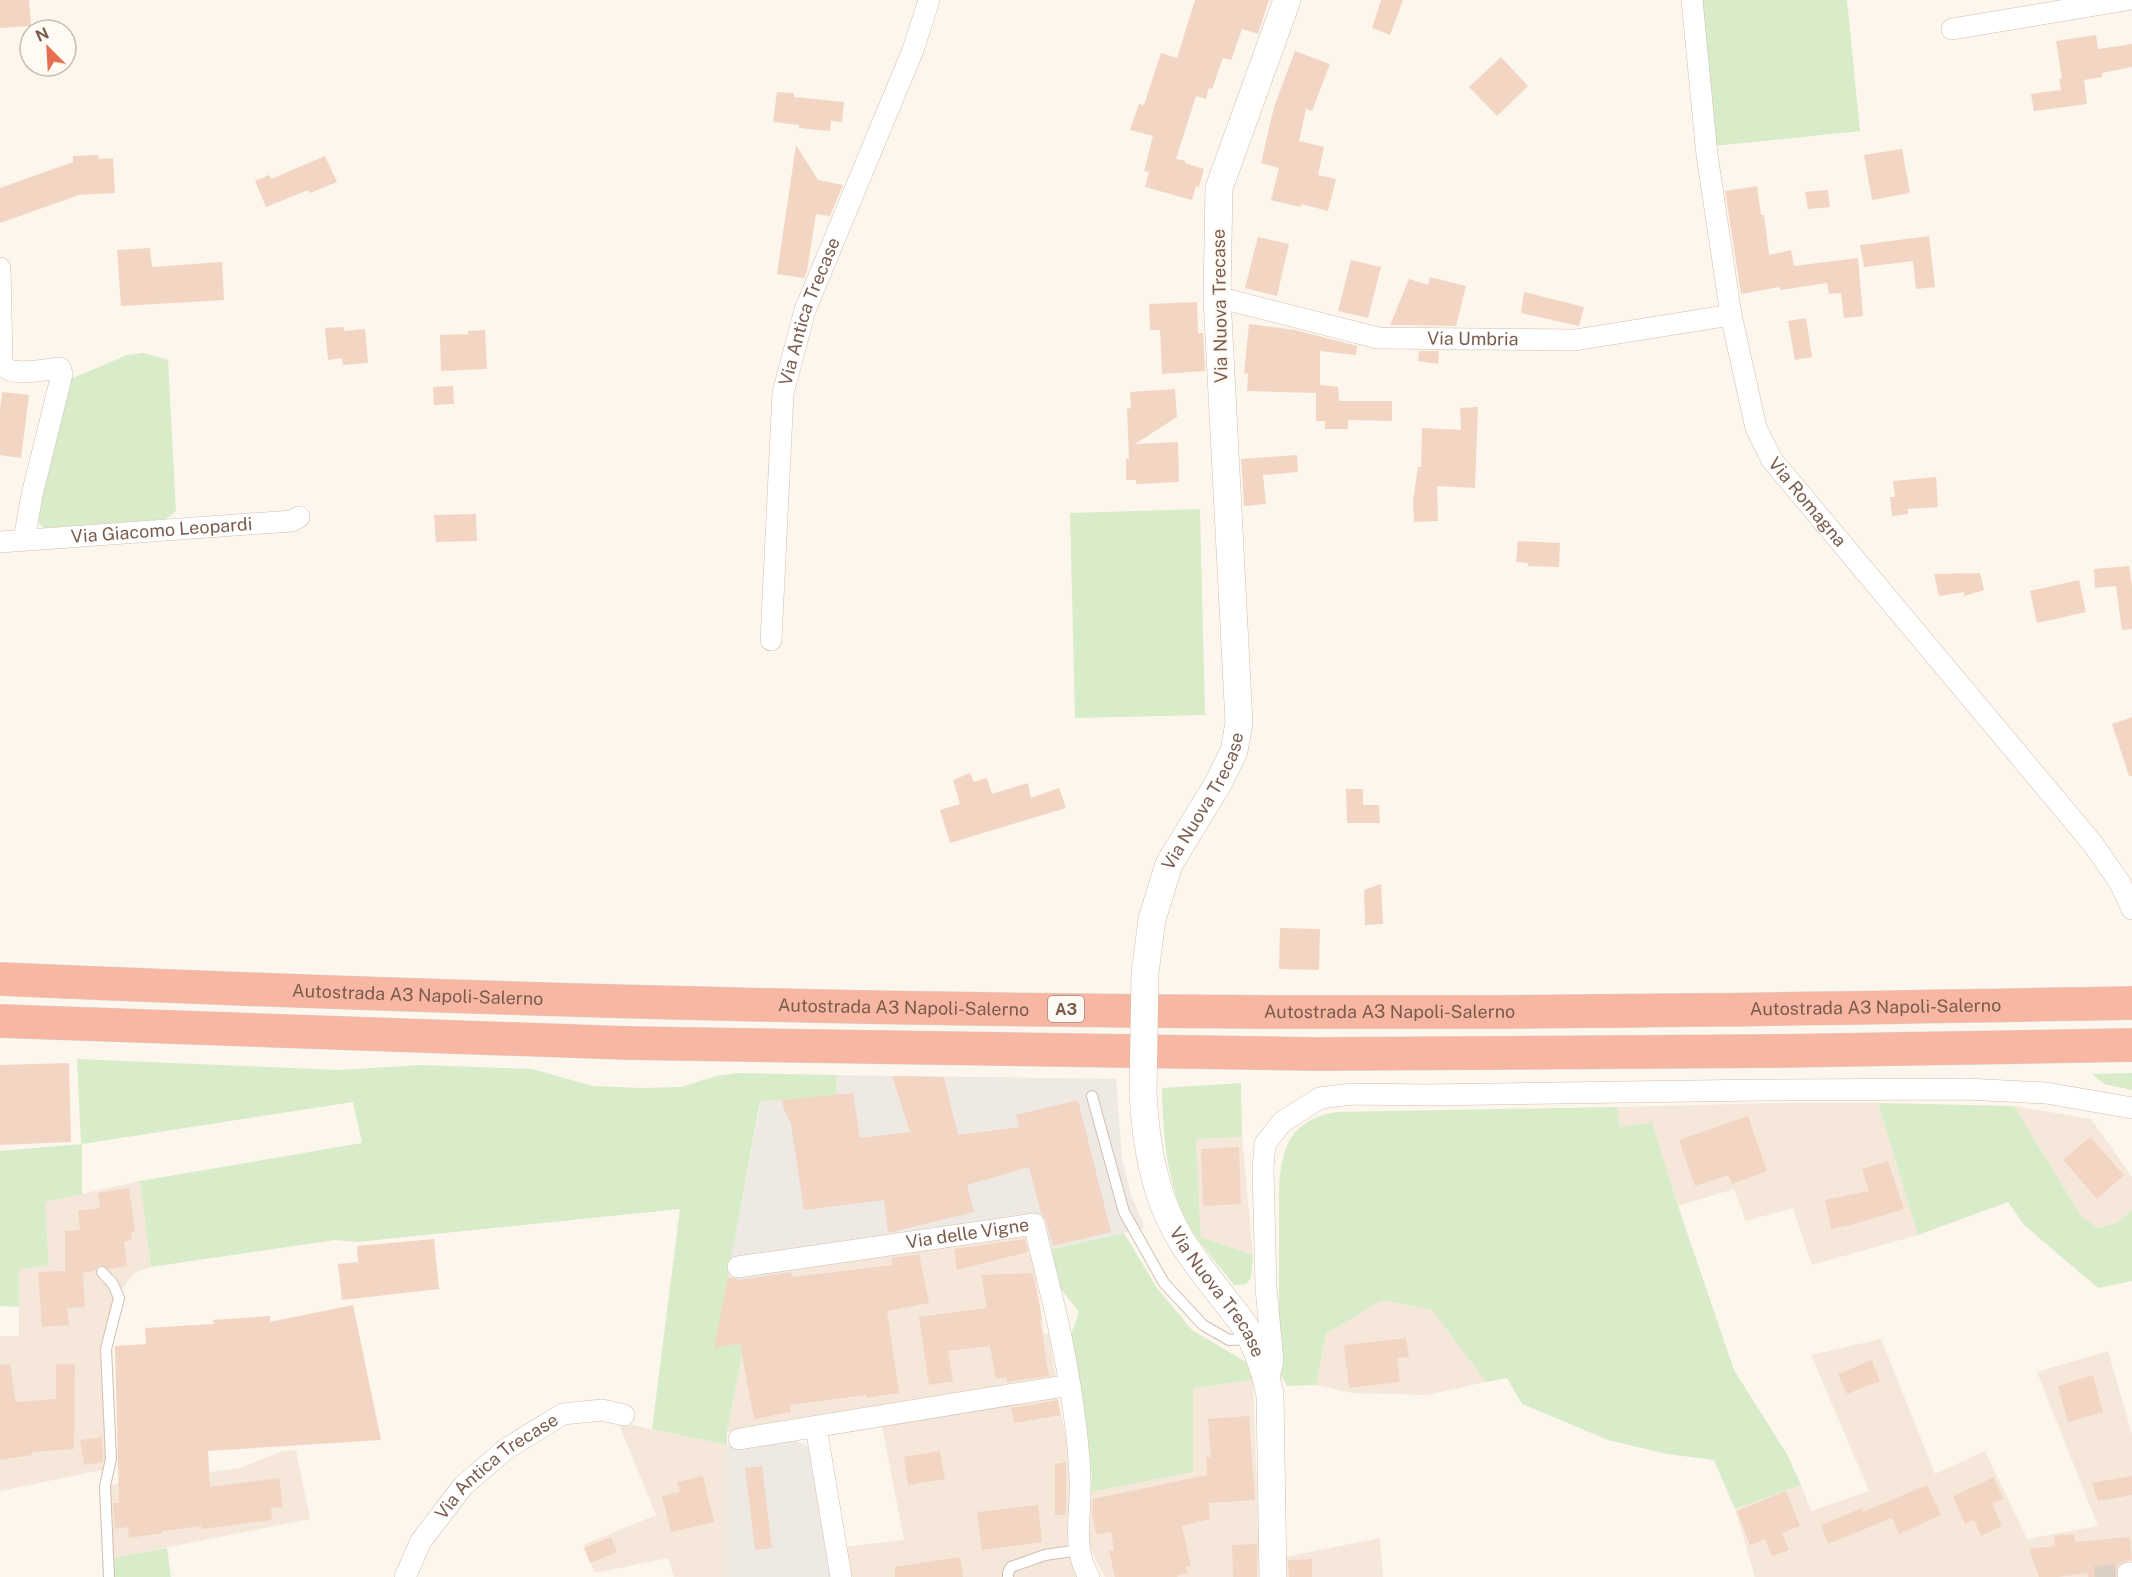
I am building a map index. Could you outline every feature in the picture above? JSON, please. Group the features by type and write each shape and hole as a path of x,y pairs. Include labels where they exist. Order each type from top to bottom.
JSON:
{"highway":[{"name":"Autostrada A3 Napoli-Salerno","path":"0,979 587,1000 1283,1012 2132,1004"},
{"path":"0,1021 627,1043 1316,1054 1776,1051 2132,1045"}],"street":[{"name":"Via Antica Trecase","path":"771,640 783,393 805,310 913,50 929,0"},
{"name":"Via Nuova Trecase","path":"1273,1577 1268,1382 1242,1325 1180,1239 1162,1203 1145,1135 1143,1094 1145,973 1152,919 1169,864 1227,766 1234,750 1239,723 1217,297 1219,188 1287,0"},
{"name":"Via Romagna","path":"1692,0 1707,155 1731,315 1756,428 1772,460 2093,844 2120,883 2132,909"},
{"path":"1952,29 2126,0"},
{"path":"0,268 2,360 6,369 21,372 60,368 62,374 32,495 24,540"},
{"name":"Via Umbria","path":"1217,297 1378,338 1575,340 1731,315"},
{"name":"Via Giacomo Leopardi","path":"0,542 292,521 299,517"},
{"path":"1268,1382 1273,1361 1267,1298 1263,1168 1265,1144 1282,1122 1320,1098 1351,1094 1966,1089 2046,1093 2132,1108"},
{"name":"Via delle Vigne","path":"738,1267 1034,1224 1057,1315 1070,1385 1081,1479 1078,1550 1089,1577"},
{"path":"1242,1325 1257,1298 1267,1298"},
{"path":"740,1438 1070,1385"},
{"name":"Via Antica Trecase","path":"405,1577 422,1541 463,1486 506,1449 563,1414 602,1410 624,1415"},
{"path":"816,1427 841,1577"}],"lane":[{"path":"1092,1096 1124,1212 1164,1283 1203,1325 1230,1340 1242,1325"},
{"path":"102,1272 114,1284 119,1298 106,1349 111,1460 105,1486 109,1577"},
{"path":"1008,1577 1011,1567 1044,1554 1078,1550"}],"shaded area":[{"path":"836,1075 1116,1079 1122,1160 1131,1195 1145,1228 1047,1250 1041,1215 792,1249 802,1335 714,1348 761,1102 837,1095"},
{"path":"1878,1103 1918,1235 1812,1265 1793,1208 1746,1221 1734,1189 1678,1206 1652,1122 1620,1127 1617,1107"},
{"path":"2014,1106 2091,1119 2132,1177 2132,1209 2119,1222 2098,1228 2082,1217"},
{"path":"1242,1137 1253,1255 1201,1237 1196,1139"},
{"path":"140,1181 151,1267 134,1273 115,1298 102,1347 107,1469 0,1491 0,1336 19,1336 19,1269 49,1264 45,1202"},
{"path":"1026,1236 1033,1255 1044,1333 1049,1334 1056,1378 727,1432 744,1344 794,1269"},
{"path":"1382,1300 1432,1310 1486,1382 1427,1395 1352,1393 1316,1385 1326,1334"},
{"path":"1881,1339 1935,1474 1985,1451 2027,1539 2098,1526 2037,1372 2108,1351 2132,1434 2132,1577 1755,1577 1735,1509 1801,1485 1811,1511 1869,1491 1811,1355"},
{"path":"1253,1380 1260,1577 1105,1577 1089,1547 1090,1492 1192,1472 1192,1388"},
{"path":"1057,1396 1071,1461 1082,1577 848,1577 843,1547 904,1540 882,1426"},
{"path":"618,1422 727,1445 727,1577 674,1577 668,1558 595,1573 583,1545 656,1515"},
{"path":"793,1440 808,1446 815,1459 834,1577 727,1577 727,1445"},
{"path":"296,1450 310,1519 113,1558 109,1485 240,1468 283,1451"},
{"path":"1380,1538 1383,1577 1284,1577 1284,1557"}],"green space":[{"path":"1699,0 1847,0 1860,131 1714,146"},
{"path":"144,353 168,360 176,511 166,519 44,528 37,516 68,380 127,355"},
{"path":"1200,509 1205,715 1075,718 1070,513"},
{"path":"77,1059 340,1070 421,1065 532,1069 593,1086 642,1088 681,1087 716,1076 738,1073 836,1075 837,1095 760,1102 715,1347 744,1344 727,1432 727,1445 652,1429 680,1209 357,1242 335,1240 151,1267 140,1181 362,1143 353,1102 82,1144 82,1194 45,1202 49,1265 19,1269 19,1307 0,1306 0,1151 81,1144"},
{"path":"2132,1073 2132,1090 2104,1084 2092,1074"},
{"path":"1241,1083 1242,1137 1196,1139 1201,1237 1253,1255 1251,1278 1246,1284 1234,1285 1196,1237 1174,1190 1163,1122 1162,1088"},
{"path":"1878,1103 2014,1106 2082,1217 2098,1228 2119,1222 2132,1209 2132,1281 2098,1288 2024,1225 2008,1202 1918,1235"},
{"path":"1617,1107 1620,1127 1652,1122 1734,1370 1788,1456 1801,1485 1735,1509 1714,1460 1667,1454 1608,1440 1522,1404 1507,1378 1486,1382 1432,1310 1382,1300 1326,1334 1316,1385 1287,1386 1279,1372 1279,1188 1286,1147 1291,1137 1299,1129 1320,1116 1336,1112"},
{"path":"1124,1233 1157,1288 1192,1330 1246,1362 1253,1380 1193,1388 1193,1472 1090,1492 1092,1475 1069,1340 1079,1312 1058,1285 1047,1250"},
{"path":"167,1548 171,1577 113,1577 113,1558"}],"building":[{"path":"0,0 29,0 30,18 18,18 18,27 0,28"},
{"path":"1195,0 1269,0 1258,34 1242,29 1231,60 1223,58 1206,99 1196,96 1176,159 1204,169 1199,187 1196,186 1192,200 1145,187 1149,172 1144,171 1153,136 1130,130 1139,104 1144,105 1161,53 1177,58"},
{"path":"1381,0 1403,0 1390,35 1372,28"},
{"path":"2096,35 2098,49 2132,44 2132,67 2102,73 2102,77 2084,80 2087,104 2034,111 2031,94 2061,90 2059,79 2062,78 2056,41"},
{"path":"1295,51 1330,64 1312,111 1306,109 1299,141 1324,147 1318,175 1336,179 1328,211 1302,204 1300,207 1271,200 1279,168 1261,163 1274,107"},
{"path":"1501,57 1528,86 1497,116 1469,87"},
{"path":"777,92 794,93 794,97 844,102 842,122 831,121 830,131 799,128 799,125 773,122"},
{"path":"796,145 818,180 843,185 830,216 816,214 804,278 777,274"},
{"path":"1902,149 1910,193 1872,200 1864,155"},
{"path":"98,155 99,159 113,158 115,193 79,195 0,223 0,188 73,162 73,156"},
{"path":"325,156 337,182 310,193 308,190 266,207 255,181 269,175 271,179"},
{"path":"1757,186 1761,215 1764,215 1769,255 1791,250 1794,266 1858,258 1863,316 1844,318 1841,293 1829,294 1827,283 1780,290 1780,287 1741,294 1725,191"},
{"path":"1828,190 1830,207 1808,209 1805,192"},
{"path":"1929,236 1935,287 1916,289 1913,261 1864,267 1860,245"},
{"path":"1258,237 1289,244 1277,296 1245,288"},
{"path":"150,248 152,267 222,262 224,300 121,306 117,250"},
{"path":"1351,260 1381,267 1368,318 1338,311"},
{"path":"1430,277 1466,286 1456,326 1390,325 1409,279 1428,285"},
{"path":"1524,292 1584,307 1579,326 1521,313"},
{"path":"1197,302 1198,333 1203,333 1205,371 1162,374 1160,330 1150,330 1149,304"},
{"path":"1806,318 1812,357 1795,360 1788,321"},
{"path":"1249,324 1295,330 1357,346 1356,355 1320,351 1320,385 1338,387 1339,401 1392,401 1392,421 1348,420 1348,429 1325,429 1325,421 1316,421 1316,393 1247,391 1248,373 1244,374"},
{"path":"344,327 344,331 365,329 368,363 343,365 342,358 328,360 325,328"},
{"path":"485,330 487,369 441,371 440,335 468,334 468,331"},
{"path":"1419,351 1439,351 1438,364 1418,361"},
{"path":"453,386 454,404 434,405 433,387"},
{"path":"1175,389 1177,417 1135,444 1178,442 1179,482 1136,484 1136,480 1126,480 1126,459 1129,459 1127,409 1131,408 1130,392"},
{"path":"2,392 29,395 21,458 0,455"},
{"path":"1478,407 1475,488 1437,486 1438,521 1414,522 1413,501 1418,467 1421,467 1422,428 1461,430 1460,408"},
{"path":"1297,455 1298,472 1263,475 1266,504 1244,506 1241,459"},
{"path":"1936,477 1938,507 1908,509 1908,514 1892,516 1890,497 1895,497 1893,481"},
{"path":"476,514 477,541 436,542 434,515"},
{"path":"1518,541 1560,543 1559,567 1528,566 1528,563 1516,562"},
{"path":"2129,566 2132,586 2132,629 2122,630 2116,586 2095,588 2094,569"},
{"path":"1980,573 1984,590 1964,596 1964,592 1939,596 1934,574"},
{"path":"2079,580 2086,612 2037,623 2030,591"},
{"path":"2132,717 2132,776 2129,776 2112,724"},
{"path":"970,773 974,782 987,778 992,794 1028,783 1031,798 1059,788 1066,808 950,843 940,810 960,804 953,780"},
{"path":"1346,789 1363,789 1363,805 1379,805 1380,823 1347,823"},
{"path":"1381,884 1383,924 1365,925 1364,890"},
{"path":"1280,928 1320,929 1319,970 1279,969"},
{"path":"69,1063 71,1142 0,1145 0,1065"},
{"path":"892,1076 944,1077 958,1135 1019,1127 1016,1115 1078,1100 1111,1232 1053,1246 1046,1221 1041,1213 1029,1167 967,1185 974,1212 892,1232 888,1232 884,1200 804,1210 791,1124 782,1100 853,1093 860,1138 910,1132"},
{"path":"1748,1116 1767,1171 1732,1184 1728,1175 1695,1186 1679,1140"},
{"path":"2090,1137 2124,1175 2097,1199 2063,1160"},
{"path":"1239,1147 1241,1204 1203,1206 1201,1149"},
{"path":"1888,1161 1904,1209 1831,1229 1825,1200 1869,1191 1862,1169"},
{"path":"129,1188 135,1231 131,1232 132,1240 124,1242 127,1266 109,1269 101,1265 95,1271 83,1273 85,1307 67,1308 69,1325 42,1327 38,1272 65,1271 65,1231 80,1230 78,1211 100,1208 98,1193"},
{"path":"434,1239 439,1289 342,1300 338,1264 358,1262 357,1246"},
{"path":"1025,1239 1028,1252 957,1270 954,1249"},
{"path":"919,1254 929,1303 887,1311 899,1393 790,1405 791,1412 754,1419 740,1344 714,1348 728,1277 740,1280 791,1272 792,1277 892,1265 892,1258"},
{"path":"1033,1273 1042,1319 1040,1320 1049,1376 1007,1382 1006,1377 996,1379 990,1346 948,1351 953,1381 929,1385 919,1317 987,1308 981,1275"},
{"path":"353,1305 381,1440 208,1451 210,1487 279,1478 283,1507 271,1508 272,1520 202,1529 201,1526 129,1538 128,1527 115,1529 113,1503 119,1503 115,1346 146,1344 145,1328 214,1324 213,1320 270,1316 270,1322"},
{"path":"1406,1338 1409,1357 1397,1358 1400,1382 1349,1388 1344,1345"},
{"path":"1872,1360 1880,1381 1847,1394 1838,1374"},
{"path":"10,1364 16,1402 56,1399 56,1364 75,1364 74,1449 32,1452 32,1455 0,1460 0,1365"},
{"path":"2093,1375 2103,1412 2068,1422 2058,1386"},
{"path":"1058,1400 1061,1415 1014,1423 1011,1408"},
{"path":"1249,1416 1255,1500 1209,1503 1210,1519 1182,1526 1191,1566 1186,1567 1187,1573 1177,1575 1178,1577 1115,1577 1109,1551 1114,1550 1111,1532 1096,1534 1092,1514 1093,1499 1207,1475 1206,1457 1211,1457 1208,1419"},
{"path":"102,1437 103,1462 84,1465 80,1440"},
{"path":"940,1451 945,1479 908,1485 904,1457"},
{"path":"1066,1462 1066,1515 1055,1515 1055,1464"},
{"path":"762,1466 772,1548 755,1550 745,1468"},
{"path":"703,1476 714,1522 671,1532 662,1496 680,1492 677,1482"},
{"path":"2132,1476 2132,1495 2098,1501 2092,1483"},
{"path":"1994,1477 2003,1499 1992,1504 2002,1526 1981,1536 1974,1520 1965,1524 1953,1496"},
{"path":"1927,1485 1941,1515 1899,1534 1892,1518 1828,1544 1821,1525 1862,1508 1863,1512"},
{"path":"1786,1491 1800,1526 1782,1533 1789,1550 1772,1556 1765,1539 1750,1545 1737,1511"},
{"path":"1038,1505 1042,1542 982,1550 977,1512"},
{"path":"2074,1534 2075,1542 2130,1537 2132,1560 2122,1562 2117,1566 2116,1577 2088,1577 2087,1573 2039,1577 2029,1549 2055,1546 2054,1536"},
{"path":"611,1537 617,1552 590,1563 584,1548"},
{"path":"1257,1544 1257,1577 1233,1577 1232,1545"},
{"path":"960,1557 963,1577 895,1577 895,1567"},
{"path":"1312,1559 1312,1577 1289,1577 1288,1560"}],"tunnel":[{"path":"2095,1577 2128,1573"}]}
